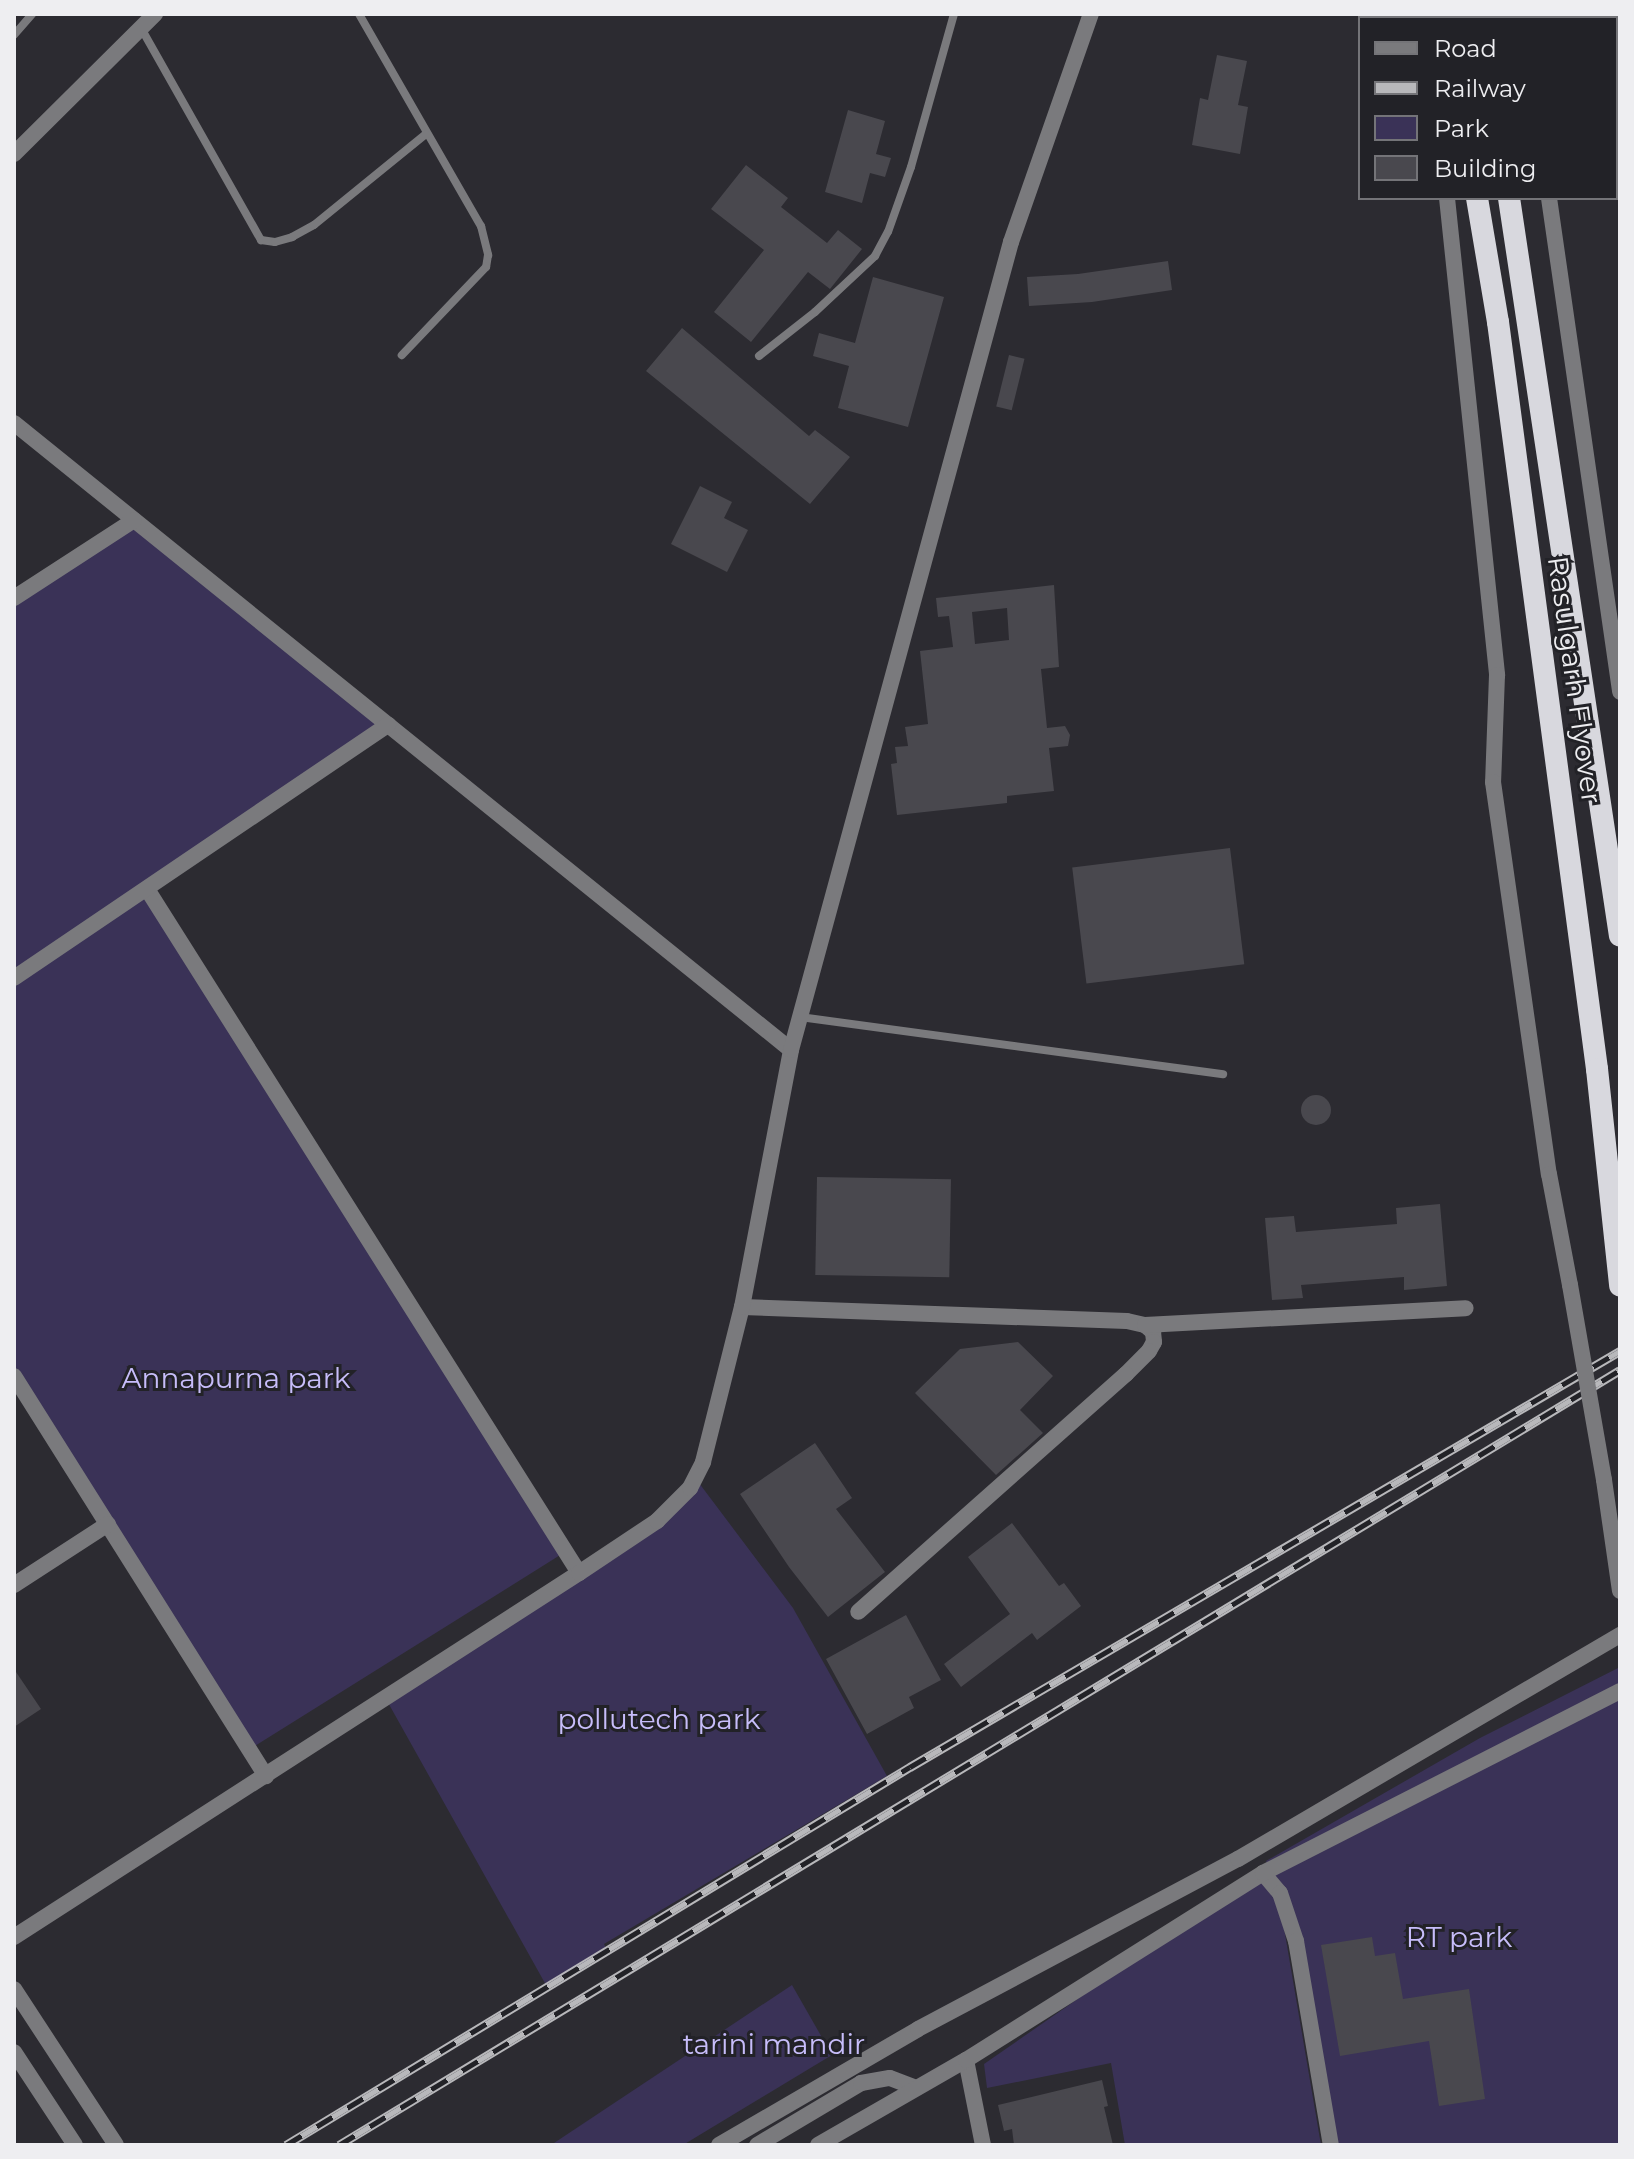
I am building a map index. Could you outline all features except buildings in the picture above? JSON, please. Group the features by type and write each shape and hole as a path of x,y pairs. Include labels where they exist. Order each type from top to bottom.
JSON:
{"highway":[{"name":"Rasulgarh Flyover","path":"1477,200 1498,322 1597,1069 1620,1284"},
{"name":"Rasulgarh Flyover","path":"1509,200 1620,936"}],"street":[{"path":"14,154 155,14"},
{"path":"14,1937 579,1573 657,1521 690,1488 703,1462 742,1307 791,1050 1011,242 1091,14"},
{"path":"1447,200 1497,675 1493,782 1549,1174 1604,1480 1620,1591"},
{"path":"1549,200 1620,692"},
{"path":"14,423 791,1050"},
{"path":"14,598 134,520"},
{"path":"14,978 388,725"},
{"path":"147,889 579,1573"},
{"path":"742,1307 1127,1321 1145,1325 1466,1308"},
{"path":"858,1612 1003,1487 1149,1351 1154,1342 1153,1332 1145,1325"},
{"path":"14,1376 266,1776"},
{"path":"14,1585 108,1524"},
{"path":"719,2145 891,2045 1238,1859 1620,1635"},
{"path":"818,2145 914,2087 966,2060 1263,1873 1620,1691"},
{"path":"1263,1873 1280,1893 1296,1941 1331,2145"},
{"path":"14,1989 116,2145"},
{"path":"757,2145 861,2083 891,2045"},
{"path":"14,2052 75,2145"},
{"path":"966,2060 983,2145"},
{"path":"861,2083 890,2078 914,2087"}],"lane":[{"path":"14,35 32,14"},
{"path":"359,14 481,226 488,255 486,267 402,355"},
{"path":"759,356 815,312 875,256 888,232 911,167 954,14"},
{"path":"141,28 261,240 275,242 314,225 426,134"},
{"path":"800,1017 1223,1074"}],"green space":[{"name":"Annapurna park","path":"134,521 388,725 146,890 565,1552 250,1749 14,1375 14,598"},
{"name":"pollutech park","path":"699,1483 793,1608 887,1776 604,1944 607,1950 546,1985 386,1699"},
{"name":"RT park","path":"1620,1667 1620,2145 1324,2145 1296,1941 1277,1887 1321,2145 1125,2145 1111,2063 987,2088 984,2064 1105,1980 1272,1873 1266,1861 1480,1738"},
{"name":"tarini mandir","path":"792,1985 832,2055 683,2145 551,2145"}],"railway":[{"path":"286,2145 910,1767 1620,1351"},
{"path":"339,2145 1620,1370"}]}
